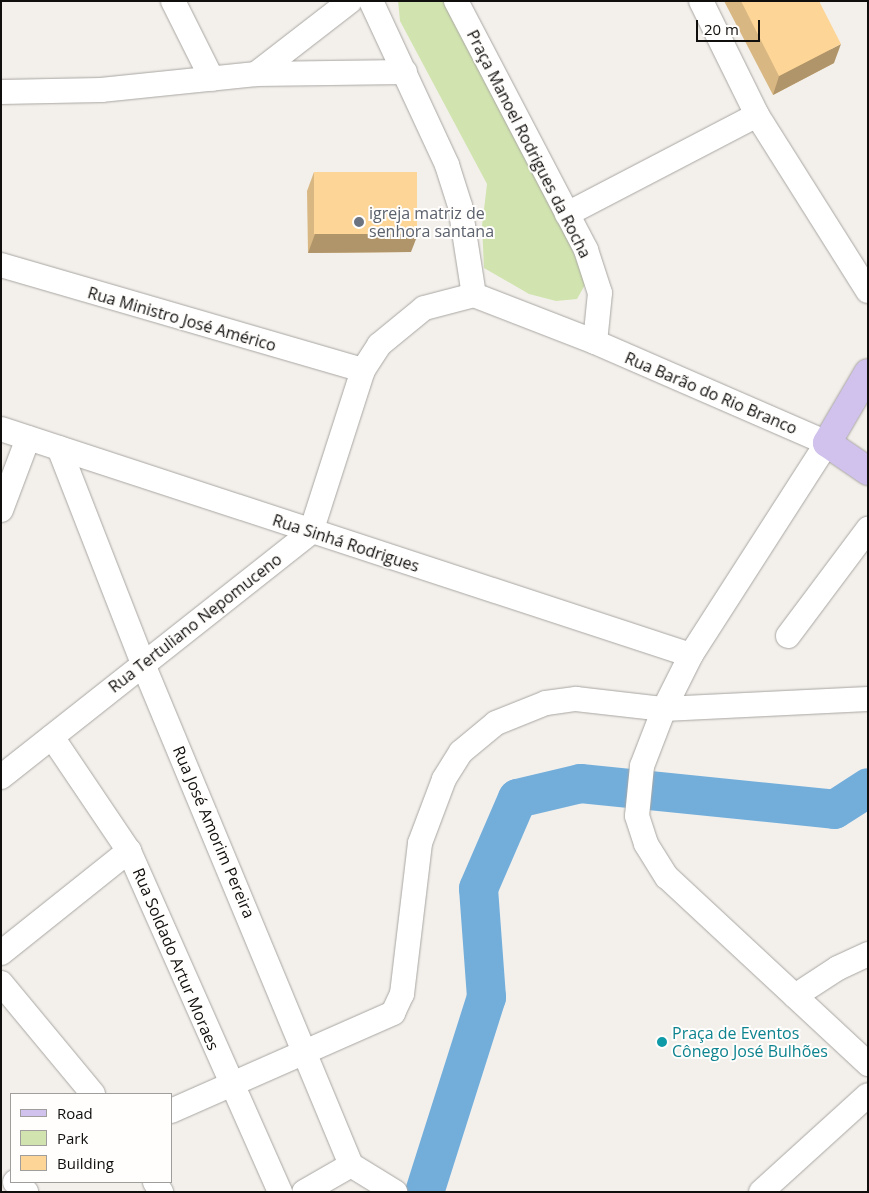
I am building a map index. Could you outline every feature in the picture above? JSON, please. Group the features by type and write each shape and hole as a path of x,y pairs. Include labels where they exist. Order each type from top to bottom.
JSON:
{"main road":[{"path":"866,467 827,443 868,373"}],"street":[{"path":"173,1 212,79"},
{"path":"256,74 350,1"},
{"path":"371,1 447,165 460,206 474,295"},
{"name":"Praça Manoel Rodrigues da Rocha","path":"456,1 586,250 600,293 595,342"},
{"path":"701,1 757,115 868,291"},
{"path":"1,92 101,90 256,74 405,72"},
{"path":"567,214 757,115"},
{"name":"Rua Ministro José Américo","path":"1,265 363,370"},
{"path":"311,532 363,370 379,345 424,308 474,295 595,342"},
{"name":"Rua Barão do Rio Branco","path":"595,342 827,443"},
{"name":"Rua Sinhá Rodrigues","path":"1,429 691,655"},
{"path":"1,510 28,438"},
{"path":"827,443 691,655 664,708 642,766 637,816 646,844 667,877 868,1064"},
{"name":"Rua José Amorim Pereira","path":"59,448 143,664 351,1165"},
{"path":"788,636 868,529"},
{"name":"Rua Tertuliano Nepomuceno","path":"1,777 311,532"},
{"path":"172,1111 393,1014 402,994 420,843 444,779 461,752 496,723 546,703 576,699 664,708 868,699"},
{"name":"Rua Soldado Artur Moraes","path":"52,737 130,851 230,1085 280,1192"},
{"path":"1,953 130,851"},
{"path":"795,996 838,968 868,954"},
{"path":"1,983 93,1093"},
{"path":"761,1192 868,1095"},
{"path":"304,1192 351,1165 395,1192"},
{"path":"17,1183 26,1192"}],"green space":[{"path":"398,1 444,1 457,21 556,211 586,283 577,299 556,301 529,294 484,268 482,226 487,184 400,21"}],"building":[{"path":"741,1 819,1 841,44 779,76"},
{"name":"igreja matriz de senhora santana","path":"314,172 417,172 417,234 314,234"}],"waterway":[{"path":"424,1192 486,997 478,888 517,798 580,783 834,809 868,787"}],"place":[{"name":"igreja matriz de senhora santana","path":"359,222"},
{"name":"Praça de Eventos Cônego José Bulhões","path":"662,1042"}]}
